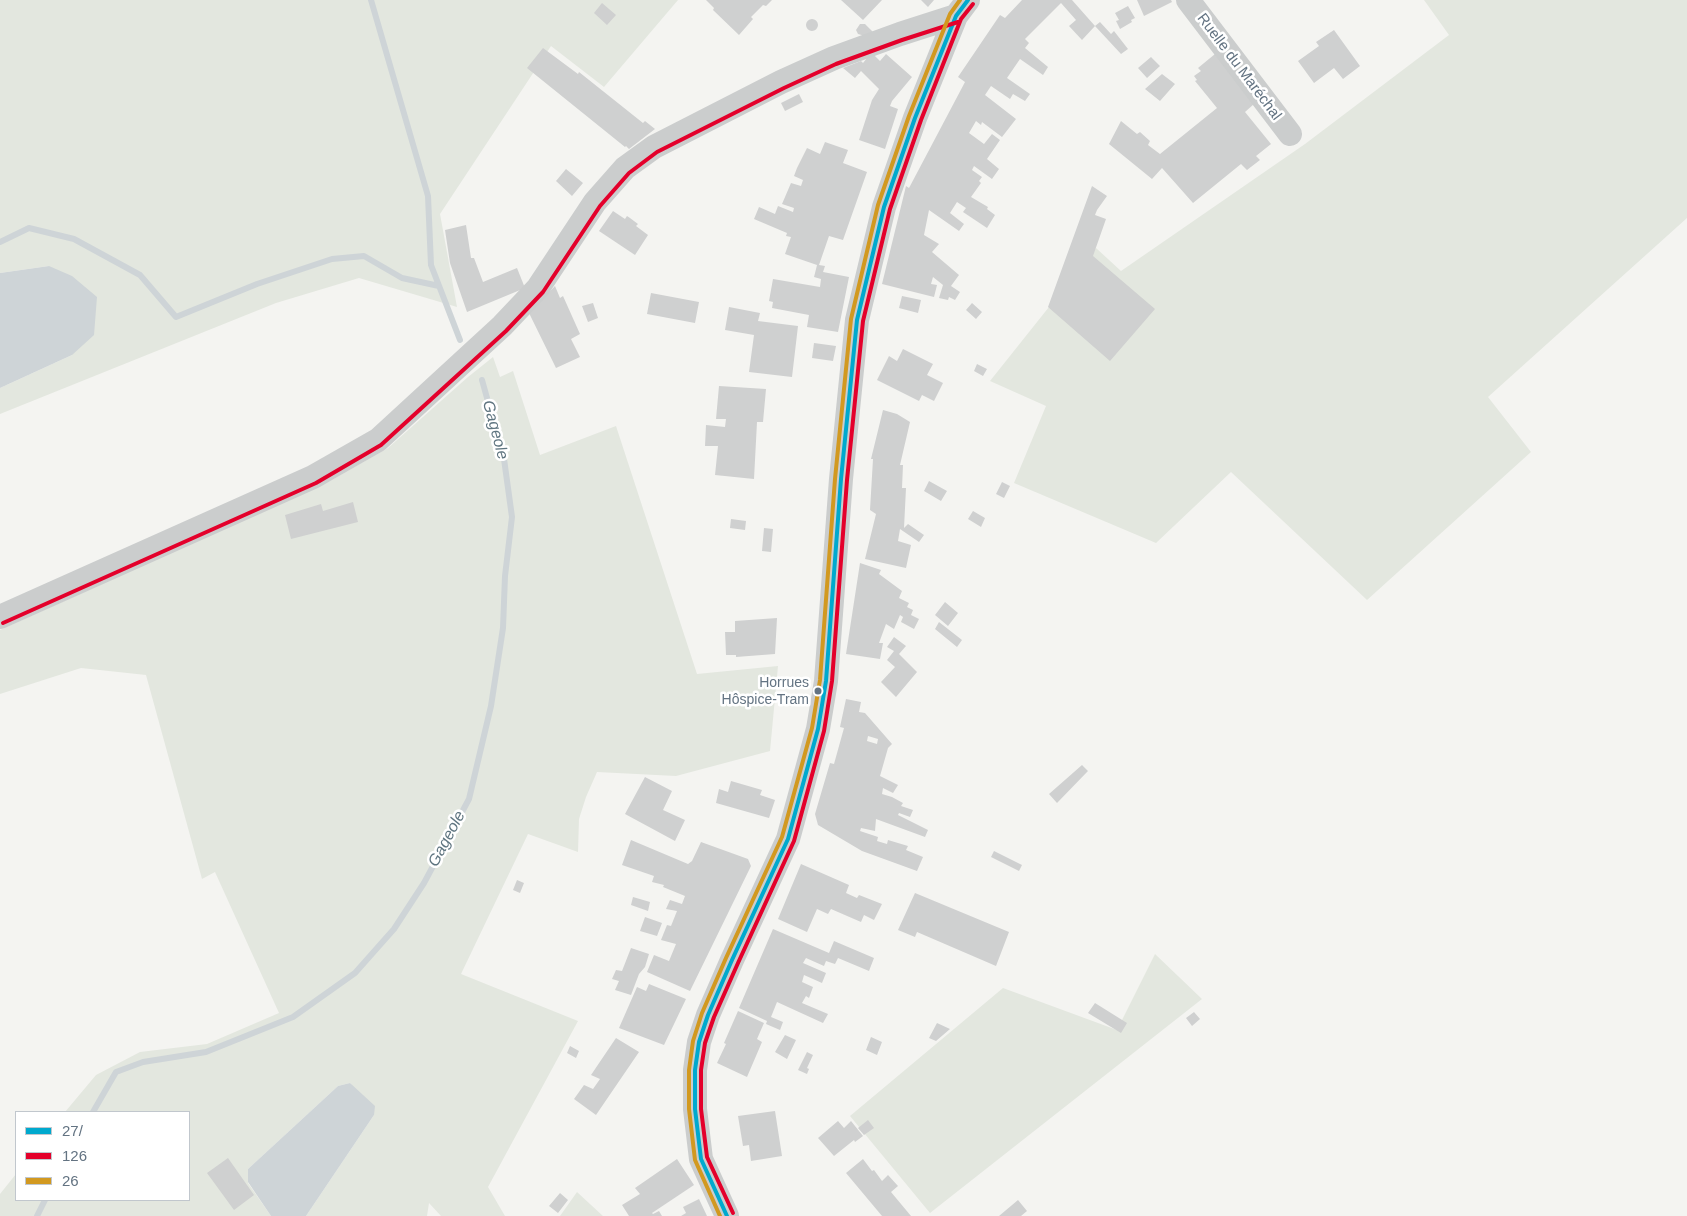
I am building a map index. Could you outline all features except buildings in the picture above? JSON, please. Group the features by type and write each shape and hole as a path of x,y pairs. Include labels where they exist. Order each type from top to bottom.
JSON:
{"street":[{"name":"Ruelle du Maréchal","path":"1188,0 1290,134"},
{"path":"727,1216 701,1159 695,1109 694,1070 699,1042 708,1015 732,960 788,839 818,728 826,681 841,479 857,320 884,207 915,118 962,8"},
{"path":"0,617 313,478 378,440 502,326 538,288 595,202 625,168 654,147 781,82 834,58 900,34 962,8"}],"shaded area":[{"path":"0,0 678,0 604,87 551,46 440,214 457,307 359,278 276,303 0,414 0,388 72,355 49,266 0,273"},
{"path":"1424,0 1687,0 1687,218 1488,397 1531,452 1367,600 1231,472 1156,543 1014,483 1046,406 990,381 1096,248 1121,271 1305,144 1449,35"},
{"path":"49,266 72,276 97,297 94,335 72,355 0,388 0,273"},
{"path":"493,357 500,377 513,371 540,455 616,426 697,674 778,666 770,751 676,776 597,772 579,819 578,852 528,834 461,974 578,1021 488,1187 505,1216 441,1216 429,1203 427,1216 306,1216 374,1115 350,1083 338,1086 248,1169 248,1183 271,1216 0,1216 0,1194 15,1175 15,1201 190,1201 190,1111 66,1111 96,1075 140,1052 207,1044 279,1013 215,872 202,879 146,675 81,668 0,694 0,630 330,481 388,448"},
{"path":"1155,954 1202,999 930,1213 850,1116 1003,988 1117,1030"},
{"path":"350,1083 375,1106 374,1115 306,1216 271,1216 248,1182 248,1169 338,1086"},
{"path":"577,1192 603,1216 560,1216"}],"waterway":[{"name":"Gageole","path":"371,0 428,196 431,265 460,340"},
{"path":"0,242 29,228 74,239 140,275 176,317 257,284 332,259 364,256 402,278 439,286"},
{"name":"Gageole","path":"94,1111 116,1072 143,1062 206,1052 293,1017 355,973 394,929 424,883 469,799 491,706 503,628 505,576 512,517 504,459 482,380"},
{"name":"Gageole","path":"37,1216 44,1201"}],"transit line":[{"name":"26","path":"720,1216 695,1160 689,1109 689,1070 693,1041 702,1013 782,837 812,728 820,680 835,479 851,319 878,205 909,116 950,14 960,0"},
{"name":"27/","path":"727,1216 701,1159 695,1109 695,1070 699,1042 708,1015 732,960 788,839 818,729 826,681 841,479 857,320 884,207 915,118 956,16 968,0"},
{"name":"126","path":"733,1213 707,1157 701,1109 701,1070 705,1043 714,1017 794,841 824,731 832,681 847,480 863,321 890,209 921,120 961,19 973,4"},
{"name":"126","path":"3,623 316,483 381,445 506,331 543,292 600,206 629,173 657,152 836,64 958,22"}],"place":[{"name":"Horrues Hôspice-Tram","path":"818,691"}]}
